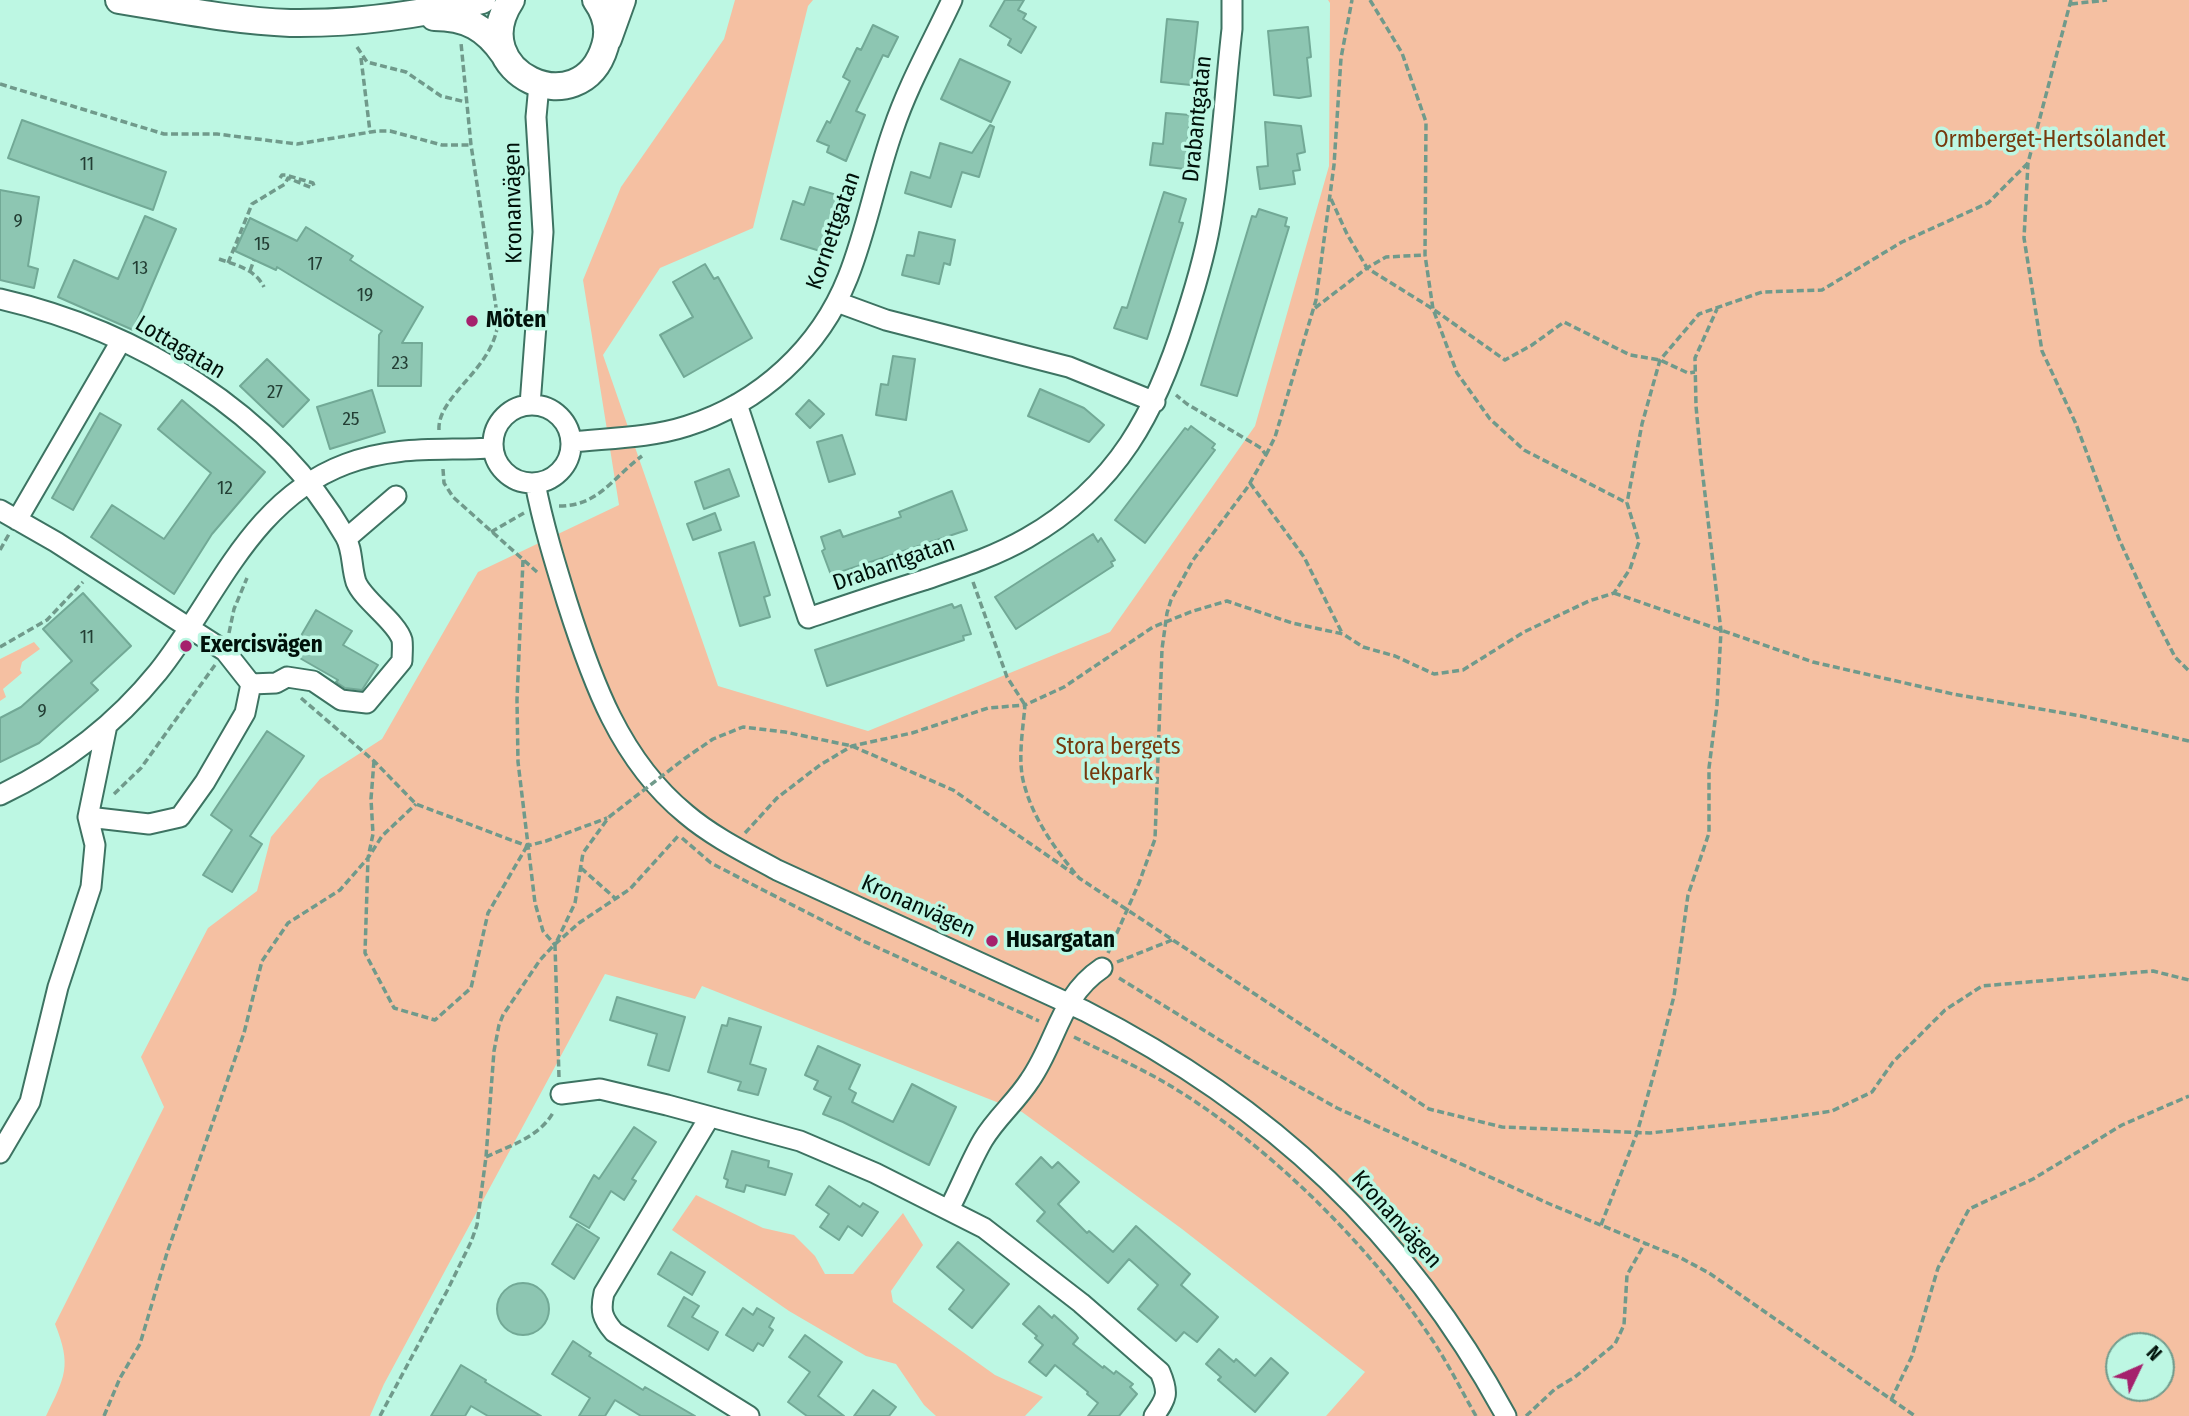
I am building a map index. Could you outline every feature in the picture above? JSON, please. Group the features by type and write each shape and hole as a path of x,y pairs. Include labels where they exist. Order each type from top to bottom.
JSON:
{"main road":[{"path":"119,0 251,20 289,23 445,17 470,22 487,32 515,70 538,85 567,86 583,78 597,65 622,0"},
{"path":"401,17 482,0"},
{"path":"505,56 501,46 500,27 511,0"},
{"path":"596,0 606,20 605,48"}],"street":[{"name":"Kornettgatan","path":"571,442 671,430 709,418 767,385 792,363 818,333 837,302 856,256 900,112 952,0"},
{"name":"Drabantgatan","path":"737,404 808,618 968,565 1030,537 1082,498 1128,447 1159,393 1194,289 1208,236 1232,29 1232,0"},
{"name":"Kronanvägen","path":"530,405 543,232 536,117 538,85"},
{"name":"Lottagatan","path":"0,299 57,314 121,341 150,355 219,400 261,434 309,482 347,538"},
{"path":"837,302 886,320 1159,393"},
{"path":"121,341 9,515 225,652 251,684"},
{"path":"530,405 547,408 561,418 571,442 564,467 551,479 535,484 509,477 497,463 492,448 500,421 513,410 530,405"},
{"path":"0,795 45,771 107,725 157,673 256,529 278,506 309,482 345,465 406,449 441,451 492,448"},
{"name":"Kronanvägen","path":"535,484 546,535 582,648 617,732 638,763 684,813 733,846 797,880 1135,1036 1217,1087 1316,1168 1392,1247 1436,1302 1486,1378 1506,1416"},
{"path":"251,684 275,682 287,677 313,681 341,700 367,704 402,661 401,639 357,584 347,538 396,496"},
{"path":"88,817 149,824 180,817 205,782 245,713 251,684"},
{"path":"0,1153 30,1102 58,987 91,887 95,845 88,817 107,725"},
{"path":"950,1209 982,1142 1030,1081 1067,1003 1080,985 1102,968"},
{"path":"561,1094 600,1089 746,1126 821,1149 950,1209 984,1228 1023,1256 1160,1372 1167,1388 1164,1402 1154,1416"},
{"path":"709,1118 604,1293 600,1308 603,1320 614,1332 749,1416"}],"path":[{"path":"1102,968 1139,883 1154,839 1165,623 1171,600 1188,569 1250,483 1275,437 1313,310 1335,165 1341,58 1352,0"},
{"path":"1370,0 1402,53 1426,122 1425,254 1433,309 1457,373 1490,419 1524,450 1627,503"},
{"path":"2107,0 2071,2 2028,163 2024,238 2042,351 2076,424 2119,538 2153,614 2175,657 2189,671"},
{"path":"460,33 471,145 498,334 487,357 441,415 439,424 444,483 449,493 542,577"},
{"path":"356,47 372,64 406,72 445,98 466,102"},
{"path":"361,55 370,132"},
{"path":"0,84 164,134 217,134 298,144 390,131 442,145 471,145"},
{"path":"1614,593 1630,569 1639,542 1627,503 1642,424 1660,360 1699,314 1762,292 1822,290 1902,242 1988,203 2028,163"},
{"path":"228,263 252,204 285,184 288,178 314,187 313,183 286,175 280,178"},
{"path":"1330,197 1367,268 1433,309 1505,360 1564,322 1630,355 1660,360 1688,373 1695,372"},
{"path":"1313,310 1367,268 1386,257 1425,254"},
{"path":"219,259 250,271 259,278 264,287"},
{"path":"250,271 254,260"},
{"path":"1601,1225 1637,1133 1674,996 1688,895 1709,834 1709,768 1717,705 1721,631 1696,406 1695,358 1718,307"},
{"path":"1159,393 1187,404 1261,448 1266,455"},
{"path":"491,532 529,510 579,505 590,500 649,452"},
{"path":"1250,483 1304,557 1343,635"},
{"path":"523,560 517,700 518,762 535,903 543,931 555,945"},
{"path":"968,565 1007,677 1025,705 1022,750 1024,782 1034,812 1053,847 1079,878"},
{"path":"0,647 47,620 96,568"},
{"path":"88,817 141,768 225,652 234,609 248,577"},
{"path":"733,846 777,798 820,765 852,746 912,733 988,708 1025,705 1064,687 1138,636 1193,611 1227,601 1292,623 1343,635 1363,647 1395,656 1434,674 1463,670 1524,632 1589,601 1614,593 1813,662 1953,694 2081,716 2189,741"},
{"path":"275,682 299,697 374,761 416,804 527,846 609,817"},
{"path":"485,1157 533,1135 547,1125 561,1094 557,1063 555,945 575,903 583,853 609,817 713,739 743,727 785,732 852,746 953,790 1079,878 1429,1109 1502,1127 1650,1133 1832,1111 1872,1092 1894,1062 1945,1010 1982,986 2153,971 2189,980"},
{"path":"374,761 371,799 373,834 368,858 365,953 394,1008 435,1020 471,988 488,913 527,846"},
{"path":"638,789 644,796"},
{"path":"104,1416 120,1378 140,1345 167,1252 244,1033 261,961 288,923 340,891 368,858 382,836 416,804"},
{"path":"673,828 711,863 873,945 1056,1029 1169,1085 1231,1130 1306,1192 1356,1242 1431,1338 1476,1416"},
{"path":"380,1416 471,1242 480,1209 494,1051 499,1025 540,960 579,923 630,889 679,835"},
{"path":"581,868 616,899"},
{"path":"1102,968 1172,940"},
{"path":"1102,968 1314,1096 1404,1140 1681,1258 1725,1283 1915,1416"},
{"path":"1891,1400 1912,1356 1938,1268 1969,1209 2033,1179 2122,1125 2189,1096"},
{"path":"1526,1416 1555,1389 1575,1377 1615,1344 1624,1325 1627,1275 1645,1243"}],"green space":[{"path":"735,0 813,0 808,6 753,228 660,268 603,355 718,686 868,731 1110,632 1255,426 1329,166 1328,0 2189,0 2189,1416 1326,1416 1365,1372 1182,1229 1022,1112 702,986 695,999 605,974 384,1384 370,1416 46,1416 62,1381 65,1361 55,1324 164,1107 141,1057 208,928 257,891 271,837 320,779 382,739 478,572 619,505 583,280 621,187 724,39"},
{"path":"34,642 40,649 22,662 22,673 3,689 6,697 0,701 0,659"},
{"path":"696,1195 763,1228 794,1235 815,1256 825,1274 853,1274 903,1213 923,1245 891,1291 893,1302 995,1375 1043,1397 1025,1416 936,1416 924,1405 896,1364 866,1356 789,1311 672,1230"}],"building":[{"path":"1005,0 1024,0 1018,10 1026,14 1023,19 1036,27 1021,53 1008,45 1011,39 990,26"},
{"path":"1167,19 1198,22 1191,85 1161,82"},
{"path":"873,25 898,37 888,57 883,55 856,111 865,115 846,161 827,152 829,146 817,141 827,121 830,123 850,81 843,77 857,48 861,50"},
{"path":"1308,27 1311,57 1307,58 1311,96 1299,98 1274,95 1268,31"},
{"path":"960,59 1010,82 991,122 941,99"},
{"path":"1166,113 1190,115 1185,169 1150,165 1153,143 1163,144"},
{"path":"22,120 166,172 153,210 8,158"},
{"path":"1265,122 1301,126 1305,152 1297,154 1300,170 1293,171 1295,184 1260,189 1257,167 1268,166"},
{"path":"990,125 994,127 979,177 962,172 951,207 905,193 911,172 930,178 940,143 972,153"},
{"path":"810,187 840,196 820,251 781,239 793,201 804,205"},
{"path":"0,190 39,197 28,266 38,269 34,288 0,280"},
{"path":"1164,192 1186,199 1179,222 1183,223 1147,339 1114,328 1122,307 1127,308"},
{"path":"1259,209 1287,218 1285,226 1289,227 1237,396 1201,385 1252,216 1256,217"},
{"path":"145,216 176,229 133,330 58,297 74,260 118,279"},
{"path":"250,218 297,241 306,227 353,256 350,260 423,307 402,343 422,343 421,386 378,386 379,335 382,331 277,267 276,270 235,251"},
{"path":"919,232 955,240 950,265 944,263 939,284 902,275 907,255 914,256"},
{"path":"705,264 714,279 718,277 752,338 684,377 660,335 693,317 673,282"},
{"path":"893,356 915,359 906,420 876,415 881,384 888,385"},
{"path":"267,359 309,400 283,427 240,386"},
{"path":"1040,389 1084,408 1104,425 1089,442 1028,416"},
{"path":"372,390 385,432 330,449 317,407"},
{"path":"182,400 265,472 212,534 174,594 91,537 112,505 164,539 211,473 158,429"},
{"path":"809,400 824,414 810,428 796,414"},
{"path":"100,413 121,425 73,510 52,498"},
{"path":"1191,426 1215,444 1212,448 1215,450 1145,543 1115,520 1185,428 1188,430"},
{"path":"842,435 855,474 829,482 817,442"},
{"path":"729,469 739,496 704,509 695,482"},
{"path":"952,491 967,530 831,575 822,551 825,549 821,537 840,530 843,537 901,517 899,512"},
{"path":"715,513 721,530 693,540 687,524"},
{"path":"1093,534 1098,542 1101,538 1115,560 1111,562 1113,566 1016,629 995,597"},
{"path":"754,542 770,595 764,597 770,617 740,626 719,553"},
{"path":"83,593 131,646 91,683 98,690 39,743 0,762 0,718 21,707 72,661 43,629"},
{"path":"952,604 954,608 961,605 971,634 963,636 964,640 827,686 815,650"},
{"path":"316,610 352,631 343,645 378,665 362,690 345,688 336,682 338,680 291,653"},
{"path":"267,731 304,756 250,836 262,844 232,892 203,875 232,830 211,815"},
{"path":"617,997 685,1017 669,1071 648,1065 657,1034 610,1020"},
{"path":"729,1018 761,1027 750,1064 766,1069 758,1095 738,1090 741,1082 708,1072 722,1025 727,1026"},
{"path":"818,1046 860,1065 849,1089 856,1093 852,1102 893,1122 912,1084 956,1107 929,1165 823,1114 831,1097 814,1089 818,1081 805,1075"},
{"path":"634,1127 656,1142 632,1179 636,1181 624,1200 611,1191 589,1228 570,1217 594,1175 599,1179"},
{"path":"732,1151 769,1161 768,1167 792,1174 785,1195 746,1185 744,1192 726,1187 728,1180 724,1178"},
{"path":"1041,1157 1052,1168 1058,1162 1079,1182 1058,1204 1087,1233 1089,1231 1113,1252 1136,1226 1190,1274 1181,1285 1218,1317 1197,1342 1184,1332 1176,1341 1138,1309 1158,1285 1129,1259 1108,1283 1037,1221 1045,1212 1016,1184"},
{"path":"829,1186 860,1207 863,1203 878,1212 862,1236 848,1226 839,1240 820,1227 829,1214 816,1205"},
{"path":"577,1224 599,1238 574,1279 552,1264"},
{"path":"958,1242 1009,1284 972,1328 949,1309 964,1290 937,1267"},
{"path":"671,1252 705,1272 692,1295 658,1274"},
{"path":"523,1283 533,1285 541,1291 547,1299 547,1319 541,1327 533,1333 523,1335 513,1333 505,1327 499,1319 497,1309 499,1299 505,1291 513,1285"},
{"path":"684,1297 699,1306 692,1317 718,1332 708,1350 668,1326"},
{"path":"1039,1306 1052,1318 1054,1315 1076,1335 1078,1338 1073,1344 1103,1368 1104,1366 1114,1374 1116,1371 1133,1384 1130,1387 1137,1394 1119,1416 1088,1416 1098,1403 1088,1392 1055,1365 1046,1376 1029,1362 1043,1345 1023,1324"},
{"path":"743,1308 753,1315 757,1308 774,1318 769,1327 773,1330 763,1346 758,1343 753,1351 726,1335"},
{"path":"805,1335 842,1362 818,1396 844,1416 807,1416 788,1402 810,1372 789,1357"},
{"path":"573,1341 591,1353 589,1356 643,1390 645,1387 695,1416 641,1416 615,1400 605,1416 579,1416 590,1398 552,1374"},
{"path":"1219,1349 1234,1362 1236,1359 1255,1376 1271,1358 1288,1373 1255,1412 1218,1380 1221,1377 1206,1364"},
{"path":"461,1365 541,1416 488,1416 471,1406 465,1416 431,1416"},
{"path":"873,1390 896,1407 889,1416 854,1416"}],"place":[{"name":"Möten","path":"472,321"},
{"name":"Exercisvägen","path":"186,646"},
{"name":"Husargatan","path":"992,941"}],"park label":[{"name":"Ormberget-Hertsölandet","path":"2050,141"},
{"name":"Stora bergets lekpark","path":"1118,761"}]}
